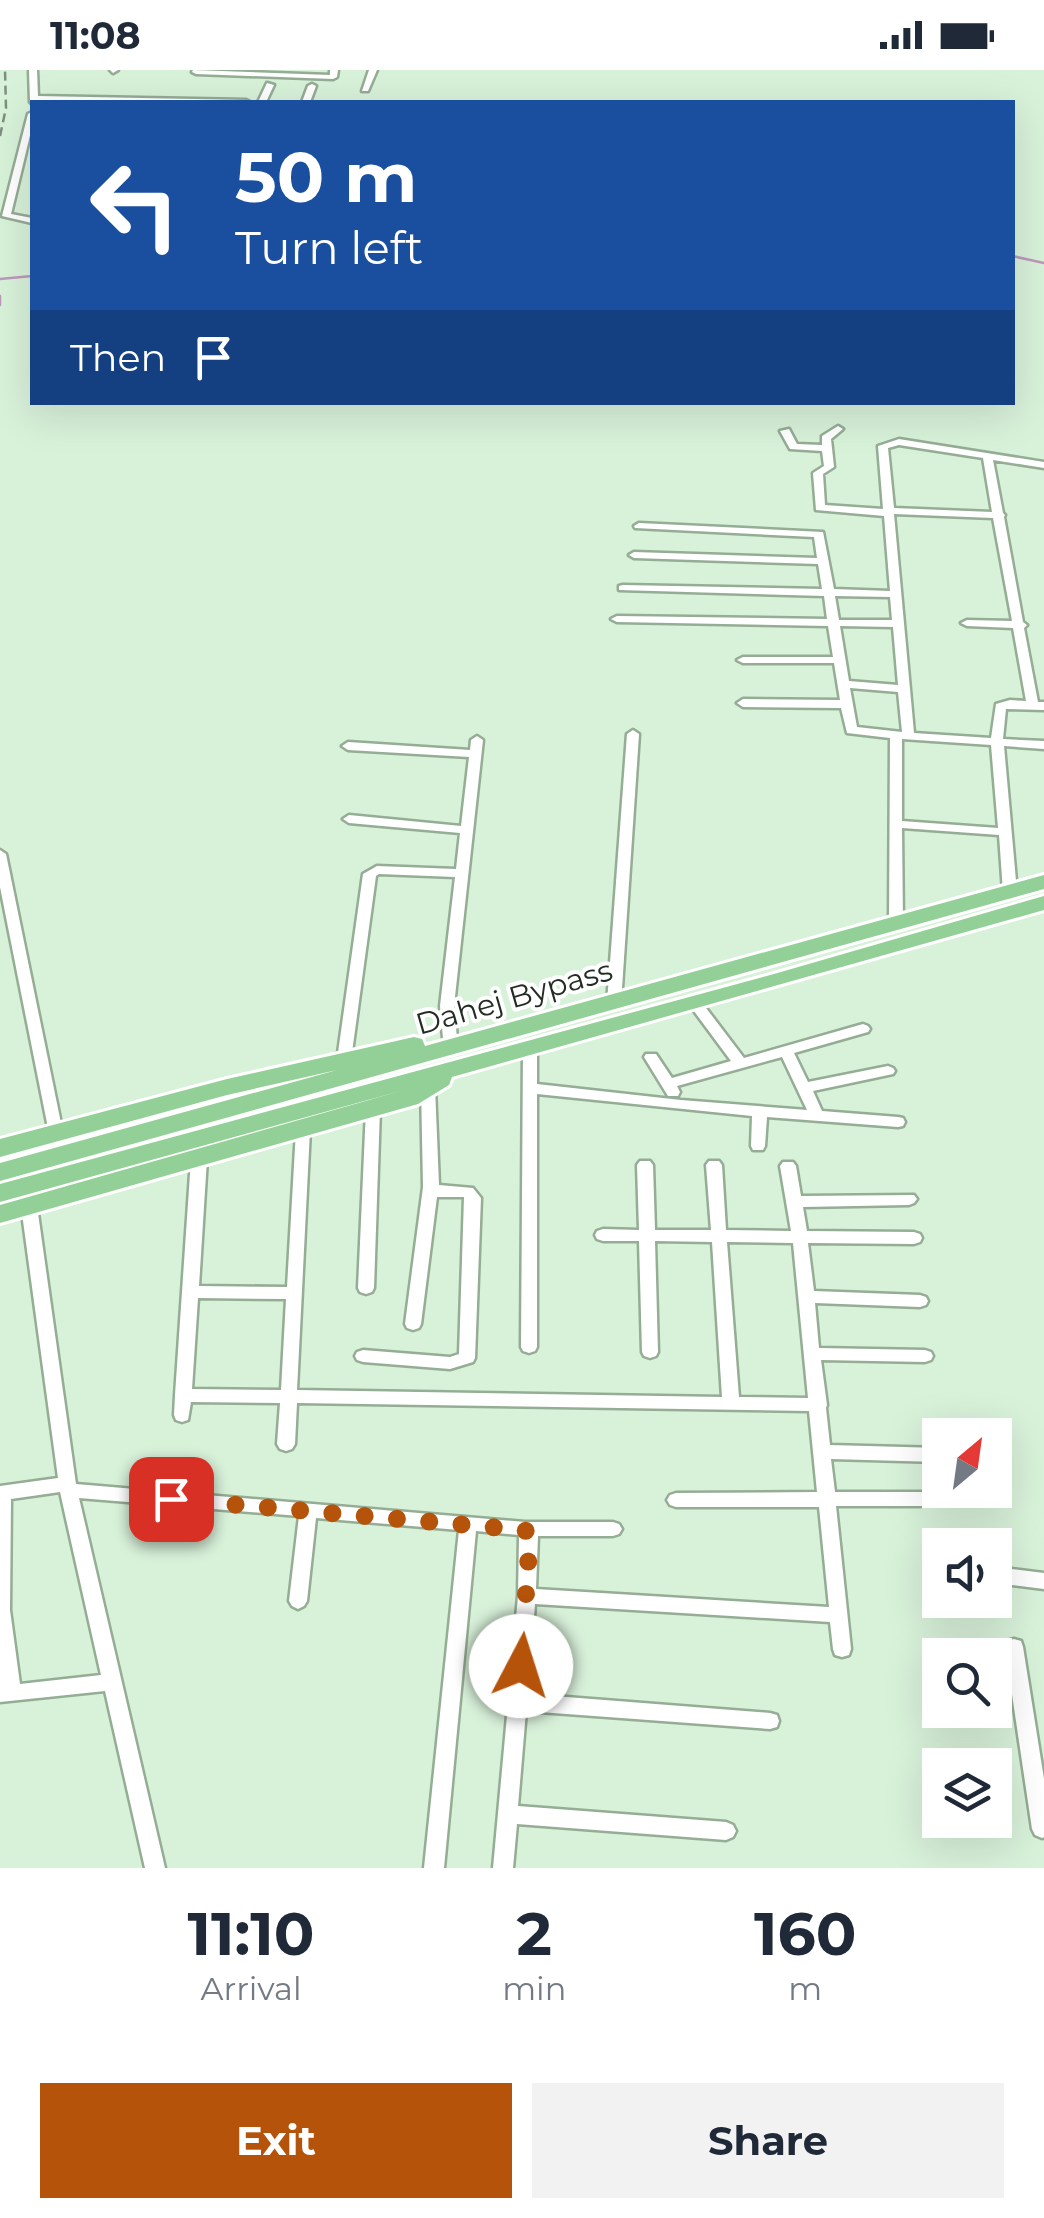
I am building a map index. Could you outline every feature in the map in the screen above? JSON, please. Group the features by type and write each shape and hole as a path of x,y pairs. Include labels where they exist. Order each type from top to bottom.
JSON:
{"highway":[{"name":"Dahej Bypass","path":"504,1044 614,1003 1044,882"},
{"name":"Dahej Bypass","path":"504,1044 695,1003 1044,903"},
{"path":"0,1148 408,1045 456,1052 504,1044"},
{"name":"Dahej Bypass","path":"0,1172 456,1052"},
{"name":"Dahej Bypass","path":"0,1193 456,1052"},
{"path":"0,1214 410,1098 428,1087 456,1052"}],"street":[{"path":"34,70 34,100"},
{"path":"192,100 200,73 233,71 314,81 334,77 333,70"},
{"path":"365,89 372,70"},
{"path":"307,100 314,81"},
{"path":"263,100 270,85"},
{"path":"30,125 6,216 30,220"},
{"path":"838,429 826,438 829,467 818,474 822,510 817,532 851,730 1044,745"},
{"path":"785,432 794,447 827,448"},
{"path":"896,924 896,824 904,689 882,449 885,444 1044,465"},
{"path":"988,455 1026,658 1039,706 1000,707 997,742 1010,892"},
{"path":"822,510 1000,515"},
{"path":"639,526 817,532"},
{"path":"634,555 824,561"},
{"path":"623,588 896,594"},
{"path":"616,619 898,624"},
{"path":"967,623 1021,625"},
{"path":"1026,658 1044,661"},
{"path":"743,660 838,660"},
{"path":"842,684 904,689"},
{"path":"742,702 846,704"},
{"path":"614,1003 633,734"},
{"path":"348,746 476,747 447,1006 456,1052"},
{"path":"350,819 468,830"},
{"path":"896,824 1004,832"},
{"path":"0,854 56,1132"},
{"path":"344,1060 370,874 378,870 461,874"},
{"path":"695,1003 741,1064"},
{"path":"668,1084 863,1030"},
{"path":"504,1044 530,1088 529,1347"},
{"path":"786,1051 817,1116"},
{"path":"651,1057 682,1105"},
{"path":"804,1088 888,1071"},
{"path":"413,1324 431,1187 428,1087"},
{"path":"530,1088 898,1122"},
{"path":"366,1288 374,1109"},
{"path":"758,1146 760,1111"},
{"path":"286,1444 302,1130"},
{"path":"182,1415 199,1160"},
{"path":"646,1165 650,1352"},
{"path":"714,1165 730,1404"},
{"path":"788,1166 814,1354 842,1649"},
{"path":"362,1356 450,1363 468,1358 473,1198 468,1192 438,1192 431,1187"},
{"path":"794,1202 909,1198"},
{"path":"29,1206 68,1487 155,1868"},
{"path":"603,1234 914,1238"},
{"path":"190,1292 295,1293"},
{"path":"807,1297 920,1301"},
{"path":"814,1354 925,1356"},
{"path":"183,1396 290,1394 819,1406"},
{"path":"824,1452 922,1455"},
{"path":"112,1682 6,1694 1,1493 68,1487 525,1530 613,1528"},
{"path":"676,1500 920,1499"},
{"path":"298,1602 308,1510"},
{"path":"434,1868 468,1524"},
{"path":"502,1868 527,1596 530,1536 525,1530"},
{"path":"1012,1577 1044,1581"},
{"path":"527,1596 839,1615"},
{"path":"1014,1647 1037,1743 1042,1829"},
{"path":"518,1702 770,1721"},
{"path":"507,1814 726,1830"}],"waterway":[{"path":"1015,257 1044,263"},
{"path":"0,279 30,276"},
{"path":"0,296 0,305"}],"railway":[{"path":"0,136 6,108 5,70"}],"route":[{"path":"171,1499 522,1528 530,1536 521,1666"}]}
